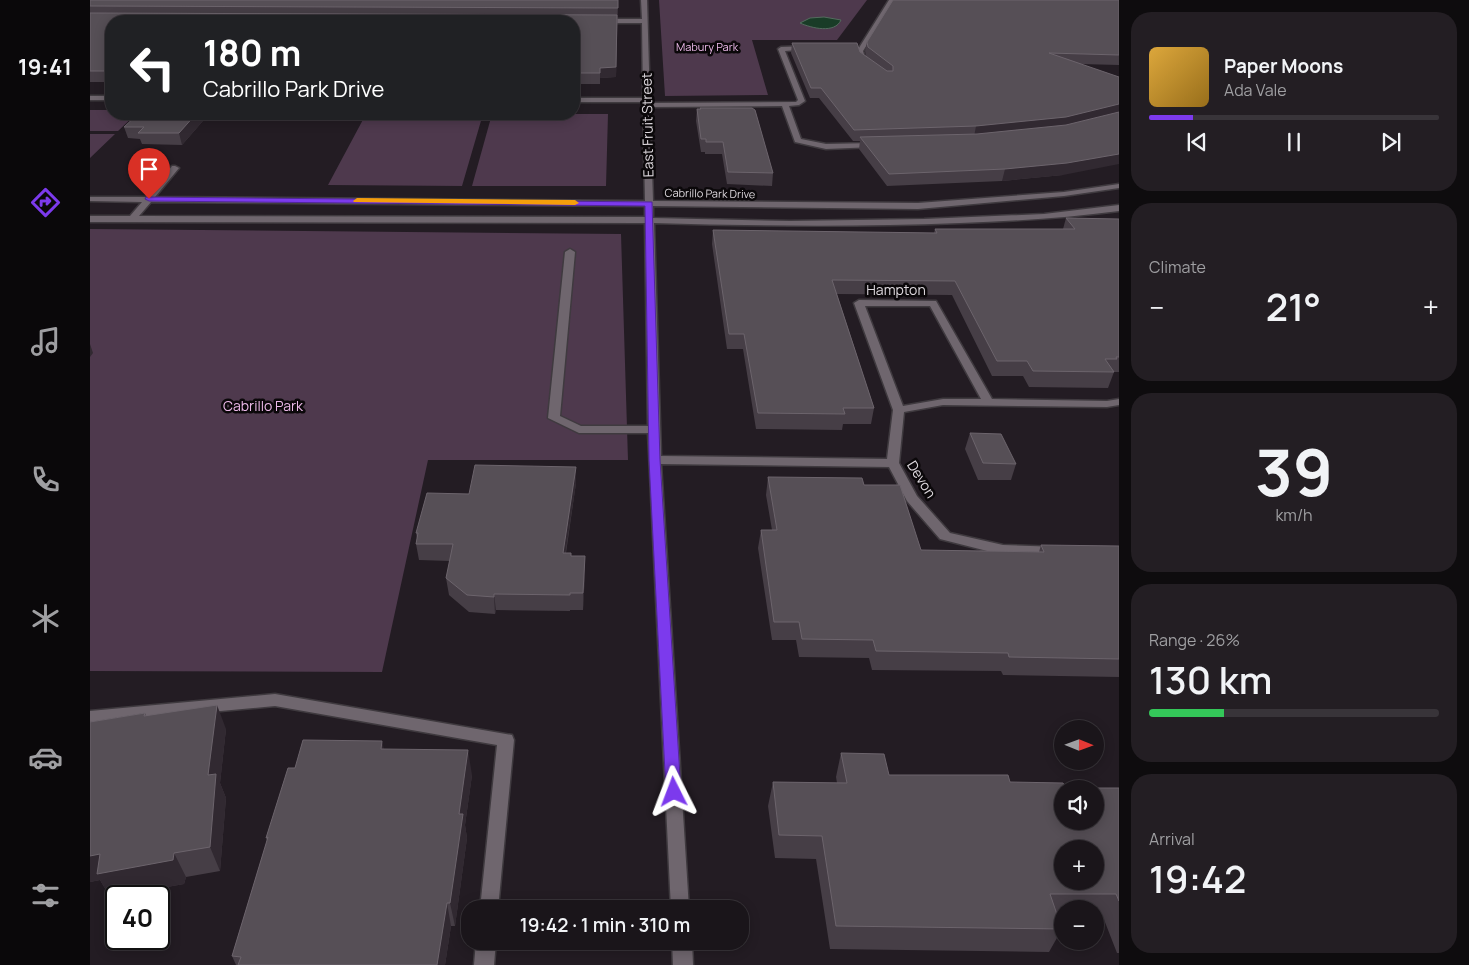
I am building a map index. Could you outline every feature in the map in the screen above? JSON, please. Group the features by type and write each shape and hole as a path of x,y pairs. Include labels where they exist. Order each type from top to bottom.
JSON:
{"street":[{"name":"East Fruit Street","path":"644,0 655,460 679,900"},
{"path":"875,69 862,59 862,49 892,0"},
{"path":"595,21 645,21"},
{"path":"580,100 646,103 798,104 802,101 781,50 817,48"},
{"path":"853,49 862,49"},
{"path":"90,98 105,98"},
{"path":"785,104 798,140 827,146 886,145"},
{"path":"132,219 175,168"},
{"name":"Cabrillo Park Drive","path":"90,199 918,206 1064,194 1119,186"},
{"path":"90,219 650,220 908,223 1017,218 1119,208"},
{"path":"570,252 554,418 579,429 654,430"},
{"name":"Hampton","path":"899,410 859,303 933,303 988,402"},
{"path":"893,462 899,410 942,402 1107,404 1119,402"},
{"name":"Devon","path":"655,460 893,462 912,498 945,536 1004,550 1071,550"},
{"path":"90,717 275,700 506,740 490,900"},
{"path":"484,965 485,950"},
{"path":"683,950 684,965"}],"green space":[{"name":"Mabury Park","path":"659,0 867,0 837,40 752,40 768,95 665,96"},
{"path":"90,110 105,110 105,120 130,120 118,131 90,131"},
{"path":"580,114 608,114 606,186 472,186 490,120 580,120"},
{"path":"363,120 481,120 462,186 328,185"},
{"path":"90,134 115,134 90,158"},
{"name":"Cabrillo Park","path":"90,229 621,234 628,460 428,460 382,672 90,671"}],"shaded area":[{"path":"824,17 841,20 834,27 822,29 800,23 810,18"}],"building":[{"path":"90,0 618,0 618,8 90,6"},
{"path":"893,0 1119,0 1119,55 1049,53 1119,77 1119,104 1066,117 976,126 854,130 821,88 811,88 792,43 857,43 860,52 887,71 893,71 893,66 868,47 867,42"},
{"path":"90,13 617,15 616,67 600,68 600,73 580,73 580,15 105,15 105,71 90,71"},
{"path":"752,108 755,110 773,173 728,172 723,142 706,142 706,139 701,139 697,109"},
{"path":"1119,112 1119,154 1067,163 1005,169 889,174 860,137 977,134 1066,125"},
{"path":"132,120 191,120 179,133 138,133 144,127 124,127"},
{"path":"1066,218 1119,219 1119,357 1116,357 1117,359 1105,359 1114,372 1033,371 1027,361 997,361 955,281 832,280 874,408 843,408 845,414 758,413 744,334 729,334 713,230 937,233 935,229 1075,229"},
{"path":"970,433 1001,434 1016,464 983,463"},
{"path":"475,465 576,467 563,553 571,553 571,556 585,556 583,593 570,593 570,595 494,594 494,597 467,595 446,578 453,544 416,544 418,533 416,533 427,493 469,494"},
{"path":"768,477 862,478 864,485 900,485 921,550 1044,552 1041,545 1119,546 1119,659 1009,657 1008,653 876,651 873,640 802,639 799,622 774,622 761,530 777,530"},
{"path":"217,705 208,775 216,774 210,847 174,853 173,860 97,874 100,854 90,856 90,722 145,713 144,716"},
{"path":"303,740 382,741 381,749 468,750 459,814 463,814 450,903 447,903 437,965 238,965 241,957 232,956 288,768 295,768"},
{"path":"841,753 884,754 889,775 1008,775 1010,782 1054,783 1054,830 1104,830 1104,788 1119,788 1119,901 1116,894 1050,894 1054,906 1054,929 836,926 822,836 779,835 773,782 847,783"}],"slow traffic":[{"path":"357,201 575,203"}],"route":[{"path":"149,199 649,203 655,460 674,792"}]}
